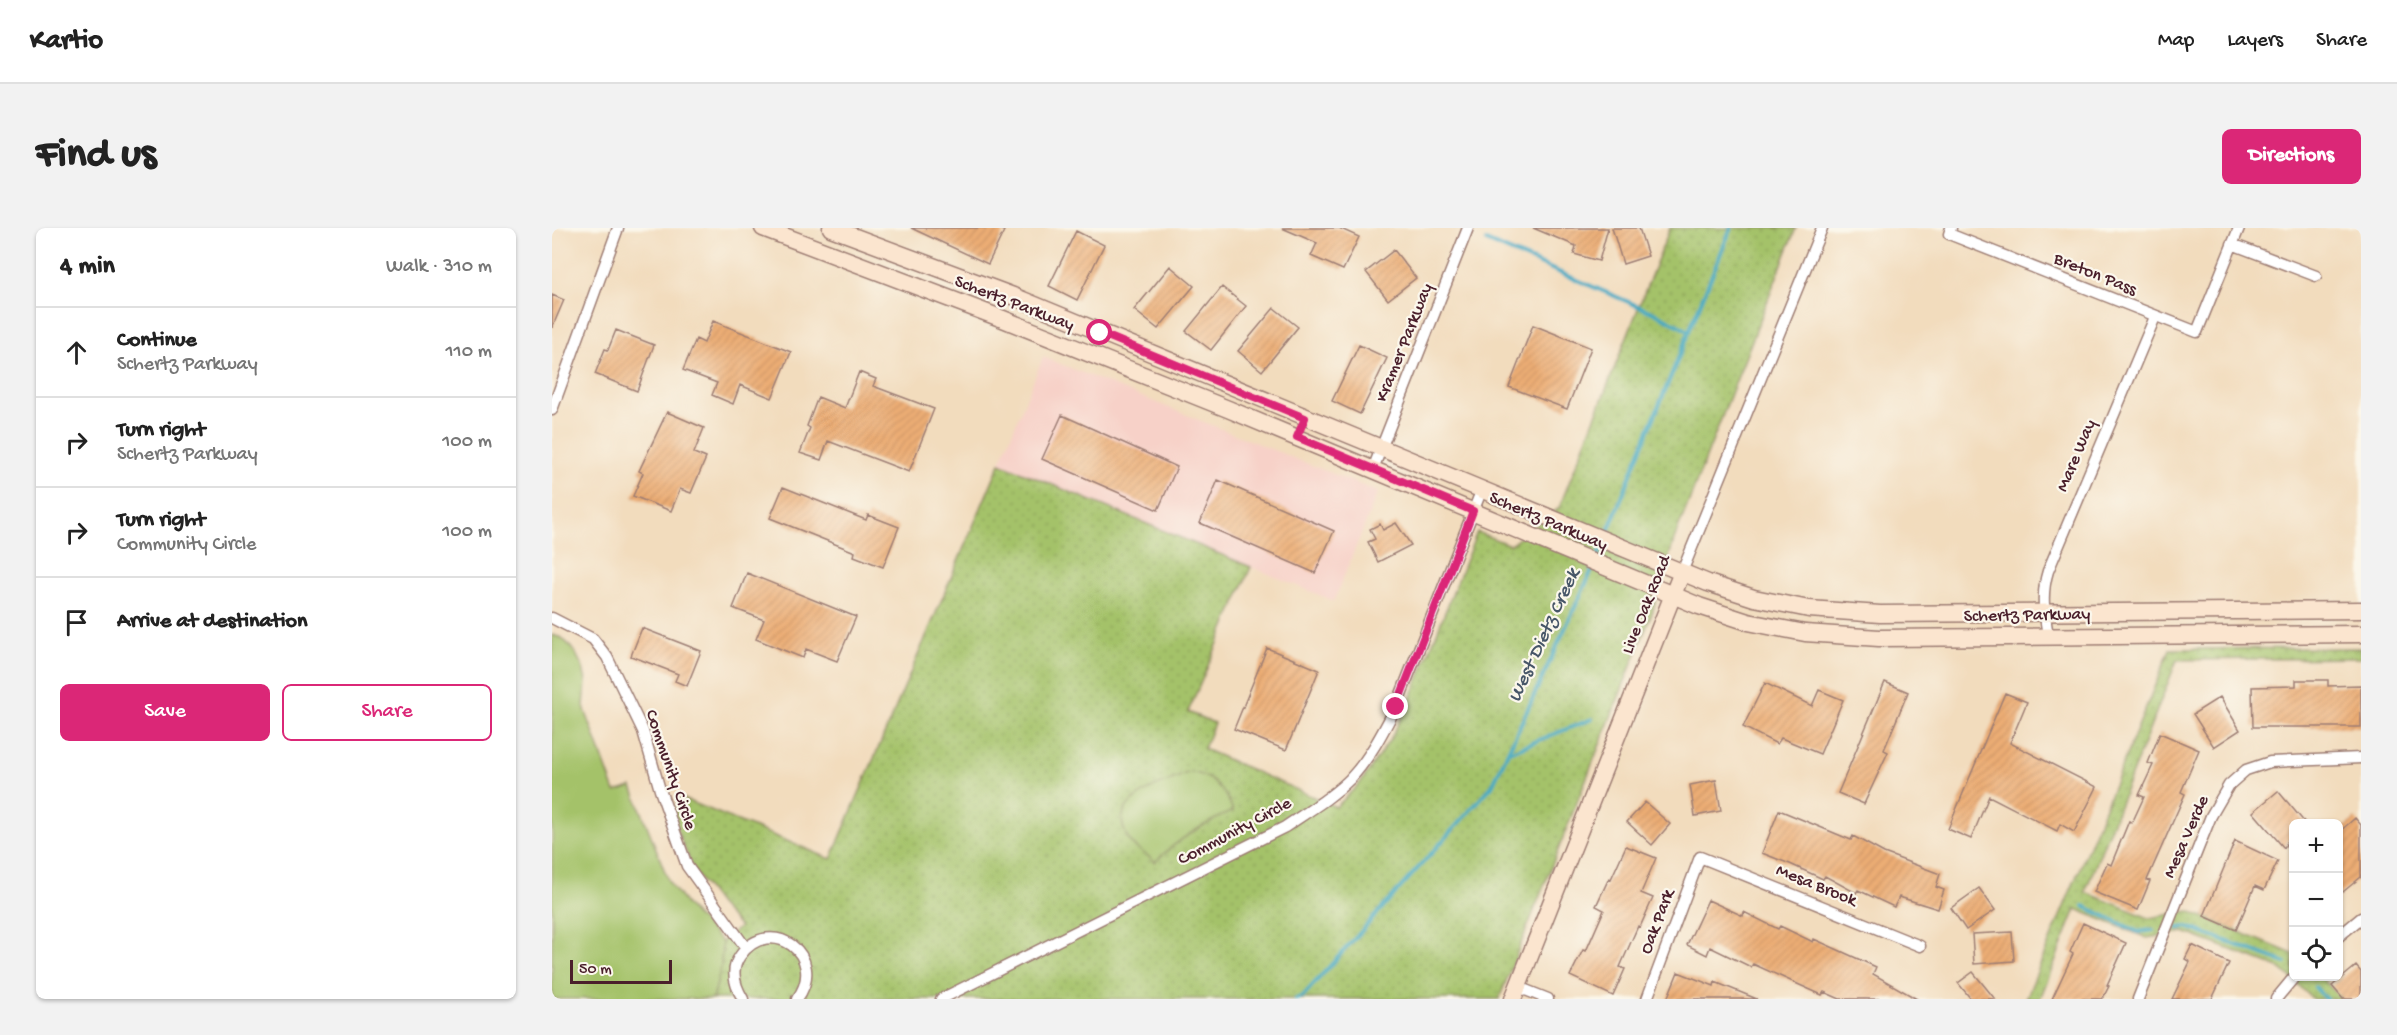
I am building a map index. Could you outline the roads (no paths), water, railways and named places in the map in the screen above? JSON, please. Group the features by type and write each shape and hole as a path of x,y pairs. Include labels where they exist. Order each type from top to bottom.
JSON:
{"main road":[{"name":"Schertz Parkway","path":"763,228 805,235 866,268 1092,354 1297,437 1672,595 1748,622 1805,633 1879,638 2361,634"},
{"name":"Schertz Parkway","path":"831,228 1013,296 1305,418 1382,447 1528,510 1682,572 1754,598 1809,609 1880,614 2361,610"},
{"path":"866,268 877,246"},
{"path":"1003,319 1013,296"},
{"path":"1092,354 1100,333"},
{"path":"1228,409 1236,388"},
{"path":"1297,437 1305,418"},
{"name":"Live Oak Road","path":"1516,993 1682,572"}],"street":[{"path":"552,410 618,228"},
{"name":"Kramer Parkway","path":"1372,469 1468,228"},
{"name":"Live Oak Road","path":"1682,572 1822,228"},
{"path":"2239,228 2232,244 2316,276"},
{"name":"Breton Pass","path":"1950,231 2155,317 2197,332 2232,244"},
{"name":"Mare Way","path":"2048,635 2043,612 2043,590 2048,571 2155,317"},
{"name":"Community Circle","path":"940,999 1285,827 1320,804 1350,779 1377,741 1396,707 1482,489"},
{"name":"Community Circle","path":"552,618 593,639 608,657 643,731 660,790 687,866 746,948"},
{"name":"Mesa Verde","path":"2138,999 2211,816 2229,785 2246,770 2270,762 2361,758"},
{"name":"Mesa Brook","path":"1700,857 1920,946"},
{"name":"Oak Park","path":"1647,999 1700,857"},
{"path":"2343,933 2361,918"},
{"path":"743,999 736,987 734,973 737,959 746,948 758,940 772,938 784,940 798,950 805,962 807,976 804,990 797,999"},
{"path":"2276,999 2291,981"},
{"path":"1516,993 1548,999"}],"waterway":[{"name":"West Dietz Creek","path":"1606,536 1731,228"},
{"path":"1486,241 1659,315 1689,331"},
{"name":"West Dietz Creek","path":"1597,559 1603,543"},
{"name":"West Dietz Creek","path":"1296,999 1303,996 1492,786 1594,566"},
{"path":"1509,752 1592,719"},
{"path":"2084,906 2138,932 2153,930"},
{"path":"2178,928 2187,927 2286,963"},
{"path":"2315,987 2326,999"}]}
